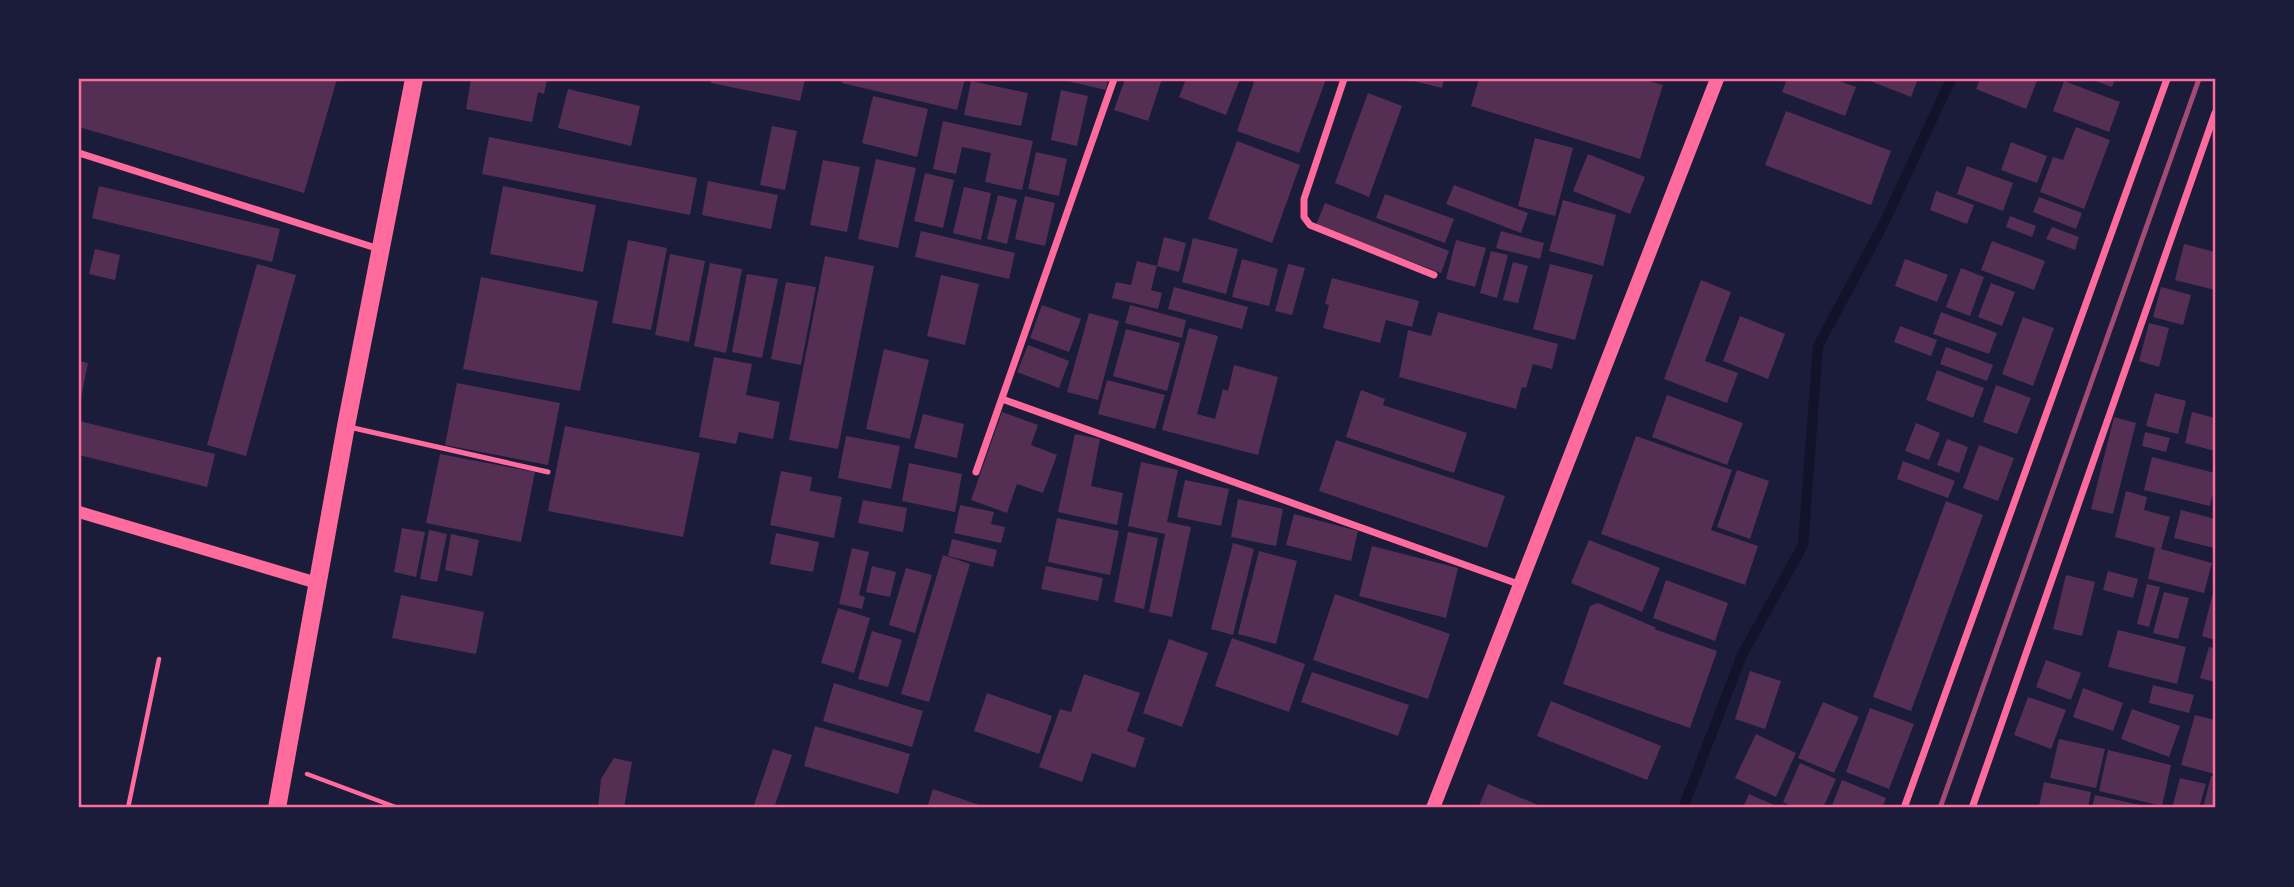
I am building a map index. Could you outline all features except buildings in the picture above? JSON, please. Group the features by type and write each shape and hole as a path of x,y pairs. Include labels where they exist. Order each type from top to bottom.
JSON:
{"main road":[{"path":"277,808 346,426 414,79"},
{"path":"1433,808 1717,79"}],"street":[{"path":"976,472 1114,79"},
{"path":"1344,79 1304,199 1304,217 1310,225 1434,275"},
{"path":"1904,808 2167,79"},
{"path":"1972,808 2215,113"},
{"path":"79,153 380,249"},
{"path":"1002,399 1521,585"},
{"path":"79,512 317,583"}],"lane":[{"path":"346,426 548,472"}],"path":[{"path":"128,808 159,659"},
{"path":"285,766 398,808"}],"waterway":[{"path":"1683,808 1742,655 1803,545 1818,346 1884,223 1951,79"}],"railway":[{"path":"1940,808 2199,79"}]}
